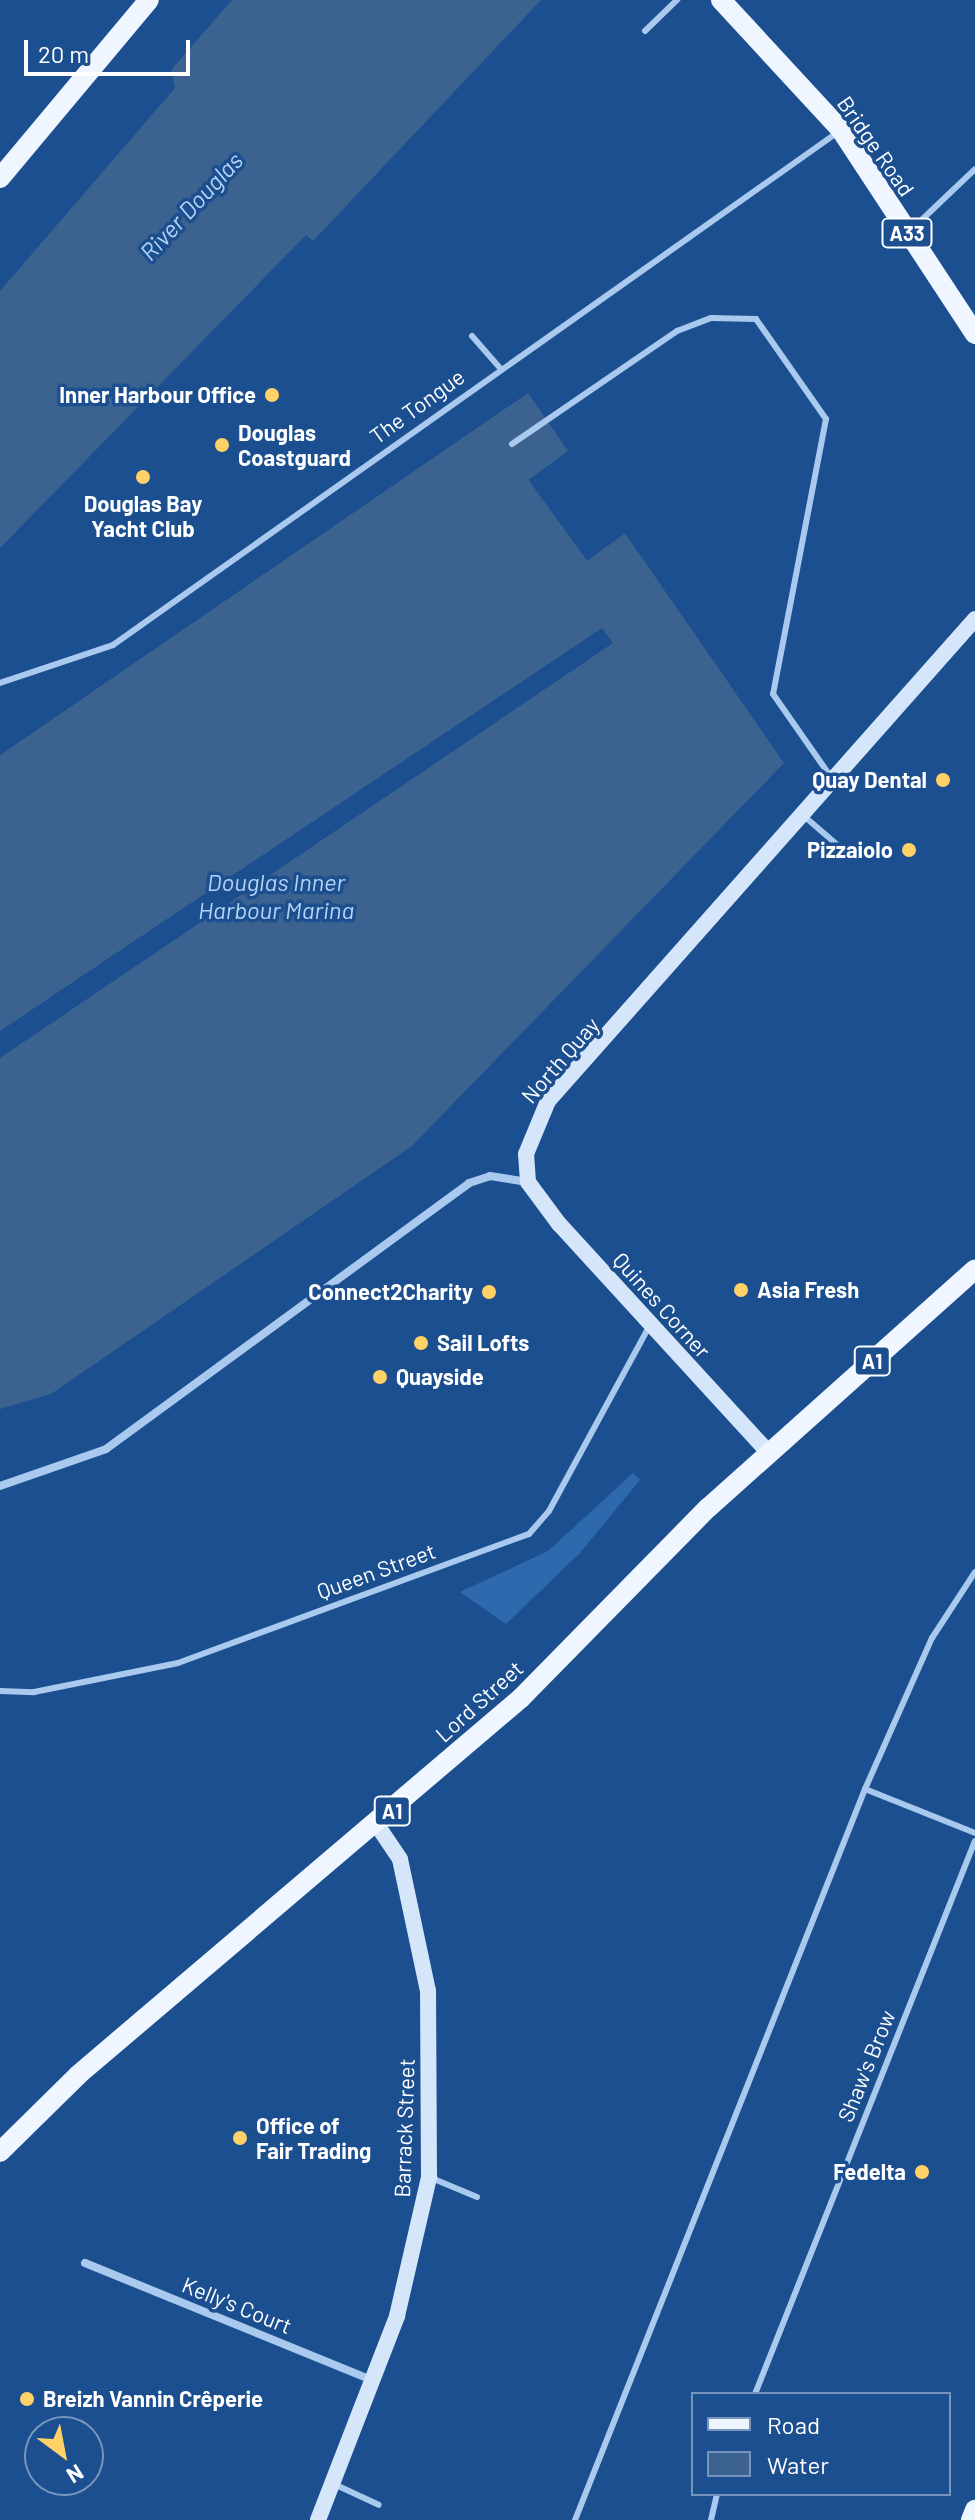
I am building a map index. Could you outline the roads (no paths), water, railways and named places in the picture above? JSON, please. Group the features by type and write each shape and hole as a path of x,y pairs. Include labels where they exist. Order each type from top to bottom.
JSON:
{"main road":[{"path":"0,178 149,0"},
{"name":"Bridge Road","path":"721,0 841,130 975,334"},
{"name":"North Quay","path":"528,1182 526,1154 548,1101 805,817 975,619"},
{"name":"Quines Corner","path":"528,1182 650,1325 769,1453"},
{"name":"Lord Street","path":"1,2150 78,2075 377,1825 521,1698 769,1453 975,1269"},
{"name":"Barrack Street","path":"318,2520 335,2485 375,2381 414,2254 429,2177 428,1991 400,1859 377,1825"},
{"path":"971,2520 975,2510"}],"street":[{"path":"0,1486 106,1449 469,1183 490,1176 528,1182"},
{"name":"Kelly's Court","path":"85,2263 375,2381"}],"lane":[{"path":"645,31 677,0"},
{"name":"The Tongue","path":"0,683 113,645 500,368 841,130"},
{"path":"907,233 975,169"},
{"path":"512,444 677,331 711,318 756,319 826,419 773,694 835,783"},
{"path":"472,336 500,368"},
{"path":"805,817 848,854"},
{"name":"Queen Street","path":"0,1691 34,1692 178,1663 529,1534 549,1511 650,1325"},
{"path":"575,2520 865,1789 932,1638 975,1572"},
{"path":"865,1789 975,1833"},
{"name":"Shaw's Brow","path":"756,2392 975,1841"},
{"path":"429,2177 477,2197"},
{"path":"335,2485 379,2505"},
{"path":"711,2520 717,2496"}],"water":[{"name":"River Douglas","path":"232,0 541,0 313,241 306,235 0,548 0,291 175,88 171,70"},
{"name":"Douglas Inner Harbour Marina","path":"528,393 784,763 412,1146 51,1394 0,1409 0,755"}],"place":[{"name":"Inner Harbour Office","path":"272,395"},
{"name":"Douglas Coastguard","path":"222,445"},
{"name":"Douglas Bay Yacht Club","path":"143,477"},
{"name":"Quay Dental","path":"943,780"},
{"name":"Pizzaiolo","path":"909,850"},
{"name":"Asia Fresh","path":"741,1290"},
{"name":"Connect2Charity","path":"489,1292"},
{"name":"Sail Lofts","path":"421,1343"},
{"name":"Quayside","path":"380,1377"},
{"name":"Office of Fair Trading","path":"240,2138"},
{"name":"Fedelta","path":"922,2172"},
{"name":"Breizh Vannin Crêperie","path":"27,2399"}]}
